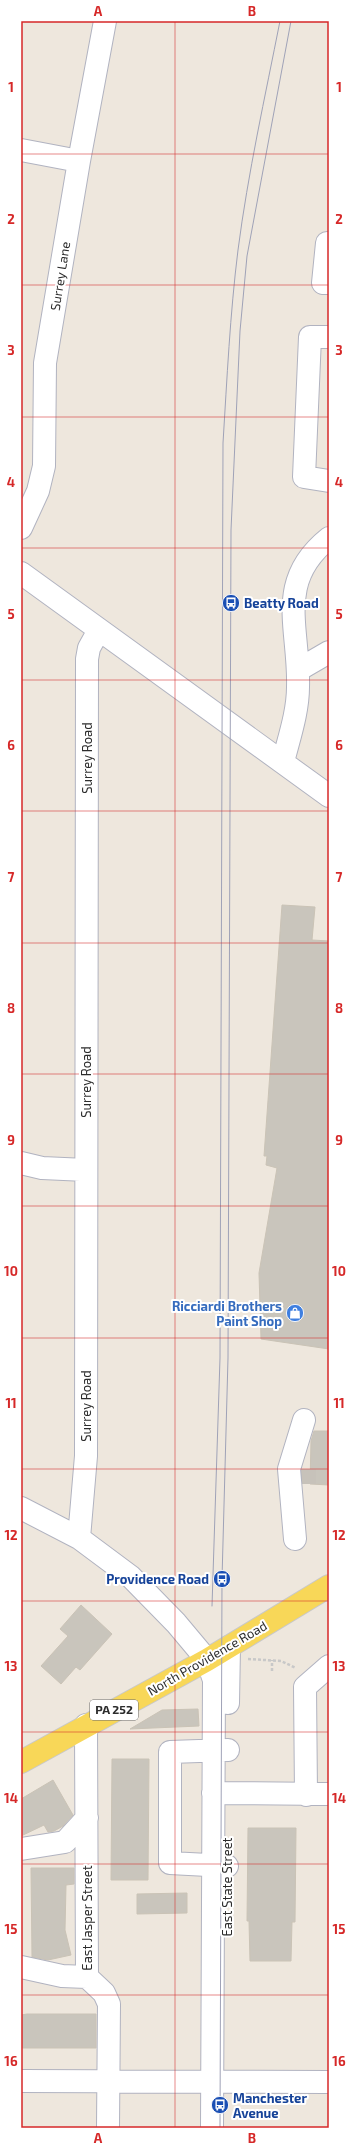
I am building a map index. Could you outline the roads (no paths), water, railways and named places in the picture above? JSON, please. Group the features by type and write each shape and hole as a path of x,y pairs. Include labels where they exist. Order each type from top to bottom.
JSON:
{"main road":[{"name":"North Providence Road","path":"21,1762 207,1660 329,1586"}],"street":[{"name":"Surrey Lane","path":"21,528 38,491 44,466 45,363 79,161 105,21"},
{"path":"21,150 79,161"},
{"path":"329,243 327,243 323,283 329,283"},
{"path":"329,337 310,337 304,477 329,481"},
{"path":"283,762 298,689 298,670 293,621 296,586 300,572 309,557 329,538"},
{"path":"21,573 329,796"},
{"name":"Surrey Road","path":"79,1538 86,1456 87,659 89,648 99,630"},
{"path":"298,670 329,652"},
{"path":"21,1163 42,1168 86,1170"},
{"path":"304,1420 305,1476 295,1539 289,1469 304,1420"},
{"path":"21,1508 79,1538 130,1576 176,1623 207,1660"},
{"name":"East State Street","path":"212,2128 219,2080 220,1793 221,1750 229,1647"},
{"name":"East State Street","path":"207,1660 214,1680 221,1750"},
{"path":"306,1795 305,1687 329,1666"},
{"name":"East Jasper Street","path":"86,1725 87,1977 104,1993 108,2004 108,2128"},
{"path":"220,1866 170,1863 170,1752 221,1750"},
{"path":"220,1793 306,1795 329,1794"},
{"path":"21,1849 65,1842 87,1818"},
{"path":"21,1967 62,1976 87,1977"},
{"path":"21,2081 108,2082 219,2080 329,2082"},
{"name":"East State Street","path":"219,2080 226,2128"}],"tunnel":[{"path":"305,1469 305,1484"}],"tram line":[{"path":"212,1606 220,1358 223,443 231,322 238,250 252,164 280,21"},
{"path":"220,2128 222,1579 228,1358 231,530 240,331 247,256 291,21"}],"place":[{"name":"Beatty Road","path":"231,603"},
{"name":"Ricciardi Brothers Paint Shop","path":"295,1313"},
{"name":"Providence Road","path":"222,1579"},
{"name":"Manchester Avenue","path":"220,2105"}]}
